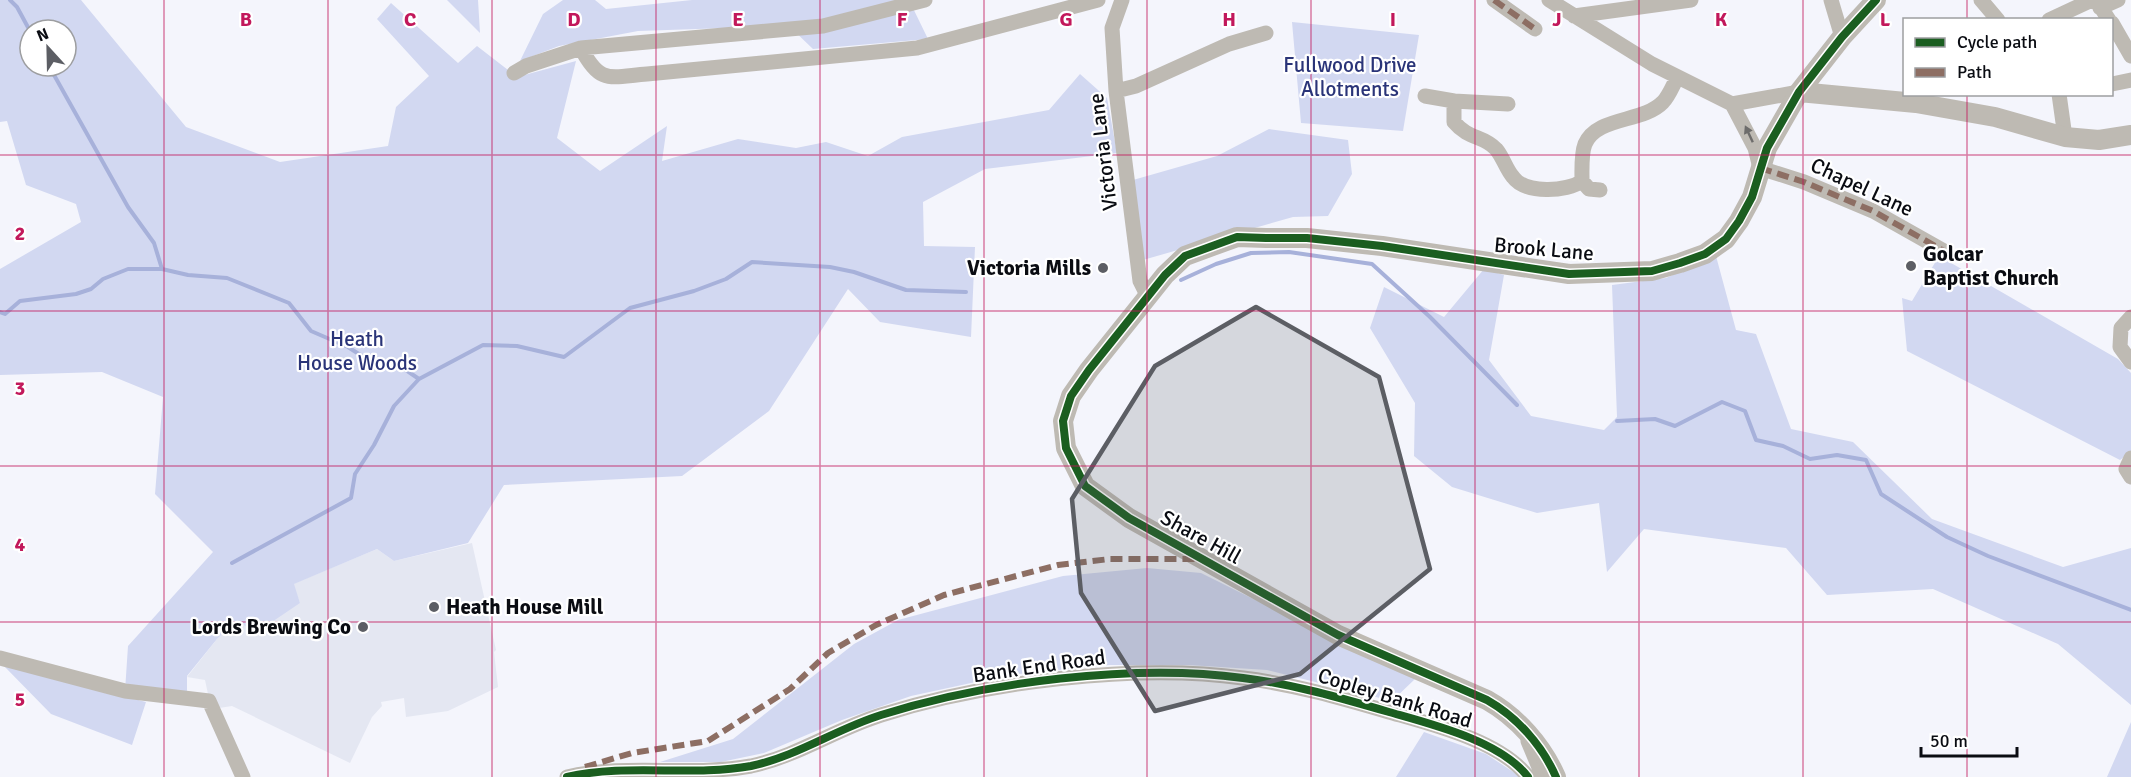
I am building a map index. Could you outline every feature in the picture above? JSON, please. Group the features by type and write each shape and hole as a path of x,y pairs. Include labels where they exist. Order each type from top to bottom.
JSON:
{"street":[{"path":"514,73 526,66 581,48 823,26 925,0"},
{"path":"581,48 592,68 608,77 647,74 917,48 1098,0"},
{"name":"Victoria Lane","path":"1122,0 1112,28 1116,92 1140,281 1149,297"},
{"path":"1494,0 1535,29"},
{"path":"1549,0 1677,78 1732,104 1799,92 1837,94 1995,117 2065,137 2099,140 2131,135"},
{"path":"1574,16 1690,0"},
{"path":"1831,0 1842,37"},
{"name":"Brook Lane","path":"1165,275 1185,256 1237,237 1307,238 1569,274 1652,271 1705,254 1726,239 1752,197 1767,148 1799,92 1842,37 1876,0"},
{"path":"1981,0 1996,18"},
{"path":"2057,18 2118,0"},
{"path":"2114,31 2131,56"},
{"path":"1116,92 1136,86 1229,44 1266,33"},
{"path":"1600,190 1589,189 1582,181 1585,145 1592,135 1605,126 1637,117 1662,103 1677,78"},
{"path":"2113,84 2131,80"},
{"path":"1425,96 1455,101 1508,104"},
{"path":"2059,96 2065,137"},
{"path":"1455,101 1454,122 1464,134 1481,139 1496,149 1514,179 1527,188 1573,188 1582,181"},
{"path":"1732,104 1751,138 1760,168"},
{"name":"Chapel Lane","path":"1760,168 1804,182 1873,212 1944,251"},
{"name":"Share Hill","path":"1165,275 1089,370 1069,402 1063,422 1065,448 1085,486 1129,518 1338,635 1487,700 1508,712 1549,760 1556,777"},
{"path":"2131,317 2121,328 2120,347 2131,362"},
{"path":"2131,458 2126,469 2131,477"},
{"path":"0,658 125,691 208,701 243,777"},
{"name":"Bank End Road","path":"567,777 624,771 719,772 754,766 790,756 881,715 969,693 1016,686 1134,672 1241,677"},
{"name":"Copley Bank Road","path":"1241,677 1310,689 1472,740 1508,758 1528,777"},
{"path":"1522,729 1543,777"}],"highlighted area":[{"path":"1256,307 1379,377 1430,569 1300,674 1155,711 1081,593 1072,499 1155,366"}],"shaded area":[{"path":"472,543 496,650 494,652 498,687 448,711 406,717 404,698 381,702 382,706 372,717 350,763 232,706 219,708 208,694 205,680 187,677 217,639 236,621 300,603 293,584 377,549 394,561"}],"green space":[{"name":"Heath House Woods","path":"0,0 81,0 186,127 280,162 388,146 396,107 429,76 377,19 391,3 458,63 477,46 517,77 576,61 557,138 600,171 667,126 662,161 738,139 796,148 826,142 868,156 902,137 1049,110 1080,74 1107,98 1117,153 985,169 923,202 924,246 975,247 971,337 880,322 848,289 769,411 682,476 504,485 468,543 394,561 377,549 294,584 300,603 257,632 236,621 217,639 187,676 187,695 125,691 128,646 213,552 155,494 163,397 102,372 0,375 0,269 81,222 76,204 26,185 7,121 0,122"},
{"path":"447,0 478,0 480,33"},
{"path":"563,0 595,0 606,9 692,0 909,0 928,39 813,49 789,26 638,31 559,46 520,61 543,14"},
{"name":"Fullwood Drive Allotments","path":"1292,22 1419,35 1403,131 1301,123"},
{"path":"1269,129 1348,140 1352,174 1328,216 1293,217 1143,260 1133,180 1217,156"},
{"path":"1716,256 1736,330 1756,334 1791,429 1853,442 1932,519 2063,567 2131,548 2131,705 2058,644 1933,589 1827,595 1786,548 1644,529 1607,572 1599,503 1537,513 1452,487 1414,456 1415,403 1370,328 1384,287 1444,317 1484,269 1504,275 1489,360 1531,416 1604,430 1617,417 1612,285 1666,278"},
{"path":"1939,256 2118,359 2131,373 2131,452 2120,460 1907,351 1902,298 1912,301"},
{"path":"1147,568 1201,573 1415,679 1392,701 1267,670 1189,665 1109,665 1008,675 911,696 842,720 764,753 721,762 660,762 733,739 854,644 898,620 1063,576"},
{"path":"4,666 146,702 132,745 51,714"},
{"path":"2131,722 2131,777 2107,777"},
{"path":"1424,732 1486,754 1521,777 1396,777"}],"waterway":[{"path":"10,0 23,18"},
{"path":"56,78 128,207 154,243 162,269"},
{"path":"1181,280 1216,264 1251,253 1289,252 1372,264 1430,317 1517,405"},
{"path":"0,312 5,314 20,301 76,294 91,289 103,279 128,269 162,269 188,275 227,278 289,303 311,331 348,347 365,358 397,364 419,379 483,345 517,346 564,357 630,308 694,291 726,279 752,262 830,267 854,272 906,290 966,292"},
{"path":"232,563 351,498 355,474 374,445 394,406 419,379"},
{"path":"1617,421 1655,419 1675,426 1722,402 1745,411 1756,440 1783,446 1810,459 1837,455 1866,460 1881,494 1947,537 1988,556 2131,610"}],"marked path":[{"path":"1494,0 1535,29"},
{"path":"1760,168 1804,182 1873,211 1944,251"},
{"path":"585,767 632,753 708,741 790,689 828,653 876,625 944,595 1058,565 1110,559 1198,559"}],"cycle path":[{"path":"1556,777 1544,754 1528,733 1487,700 1338,635 1129,518 1085,486 1066,448 1063,421 1071,396 1165,275 1185,256 1237,237 1307,238 1382,246 1569,274 1652,271 1705,254 1726,239 1739,221 1752,197 1767,148 1799,92 1842,37 1876,0"},
{"path":"567,777 613,771 705,770 751,766 785,756 864,721 922,703 966,693 1061,678 1156,673 1201,674 1262,681 1299,688 1425,722 1501,753 1528,777"}],"place":[{"name":"Golcar Baptist Church","path":"1911,266"},
{"name":"Victoria Mills","path":"1103,268"},
{"name":"Heath House Mill","path":"434,607"},
{"name":"Lords Brewing Co","path":"363,627"}]}
